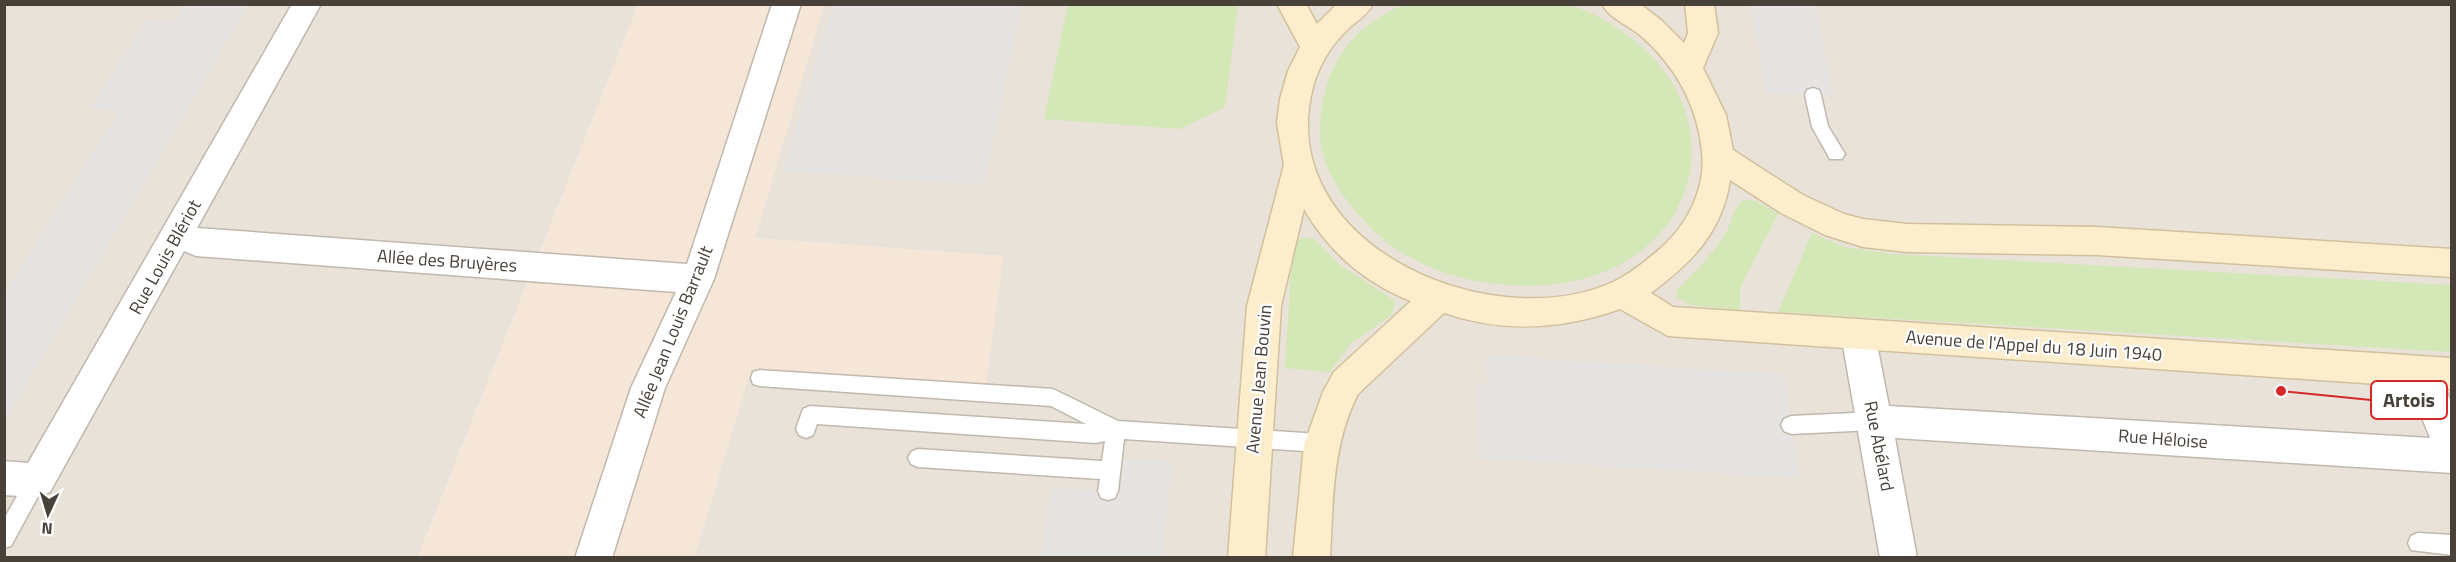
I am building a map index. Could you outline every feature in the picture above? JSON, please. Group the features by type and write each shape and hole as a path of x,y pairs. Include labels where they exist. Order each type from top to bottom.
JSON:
{"street":[{"name":"Rue Louis Blériot","path":"37,480 307,4"},
{"name":"Allée Jean Louis Barrault","path":"593,558 648,388 698,279 787,4"},
{"path":"1291,4 1315,47"},
{"path":"1359,4 1345,14 1315,47 1299,74 1291,120 1298,168 1326,220 1374,266 1437,298 1501,312 1565,310 1623,293 1673,260 1706,215 1718,156 1712,114 1688,68 1662,37 1616,4"},
{"path":"1688,68 1703,33 1700,4"},
{"path":"1718,156 1792,204 1836,225 1863,233 1907,238 2097,240 2451,263"},
{"name":"Avenue Jean Bouvin","path":"1246,558 1264,306 1298,168"},
{"name":"Allée des Bruyères","path":"196,242 698,279"},
{"name":"Avenue de l'Appel du 18 Juin 1940","path":"1623,293 1668,321 2436,373"},
{"path":"1311,558 1320,443 1338,395 1346,382 1437,298"},
{"name":"Rue Abélard","path":"1858,334 1899,558"},
{"path":"2436,373 2451,448"},
{"name":"Rue Héloise","path":"1874,421 2451,456"},
{"path":"4,478 37,480"}],"lane":[{"path":"1813,95 1820,127 1836,154"},
{"path":"760,378 1053,398 1116,430"},
{"path":"806,429 810,415 1096,434 1116,430 1320,443"},
{"path":"1791,425 1874,421"},
{"path":"1108,491 1116,430"},
{"path":"918,458 1111,471"},
{"path":"4,539 37,480"},
{"path":"2418,543 2451,545"}],"shaded area":[{"path":"185,4 248,5 5,420 5,293 119,111 90,108 146,21 173,23"},
{"path":"4,5 638,5 418,557 5,557"},
{"path":"638,5 824,5 755,238 1003,256 986,387 748,378 694,557 418,558"},
{"path":"824,5 2451,5 2451,557 694,558 748,378 985,387 1003,256 755,238"},
{"path":"833,5 1021,5 984,185 783,171"},
{"path":"1751,5 1815,5 1833,96 1766,93"},
{"path":"1486,355 1784,375 1799,478 1479,458 1478,385 1487,385"},
{"path":"1118,459 1172,462 1162,557 1041,558 1052,487 1114,492"}],"green space":[{"path":"1068,4 1238,5 1225,107 1180,129 1044,119"},
{"path":"1405,4 1572,5 1634,40 1673,85 1691,134 1688,183 1665,227 1625,262 1569,282 1497,284 1447,274 1431,268 1401,252 1374,231 1344,197 1329,170 1321,141 1322,105 1334,68 1355,37 1369,24"},
{"path":"1743,200 1756,201 1778,214 1740,288 1740,310 1690,305 1677,297 1677,290 1714,249 1726,232 1735,209"},
{"path":"1812,233 1844,247 1892,254 2451,285 2451,352 1778,312"},
{"path":"1302,238 1313,238 1339,264 1395,301 1392,315 1350,344 1330,372 1285,368 1292,250 1294,243"}],"place":[{"name":"Artois","path":"2281,391"}]}
